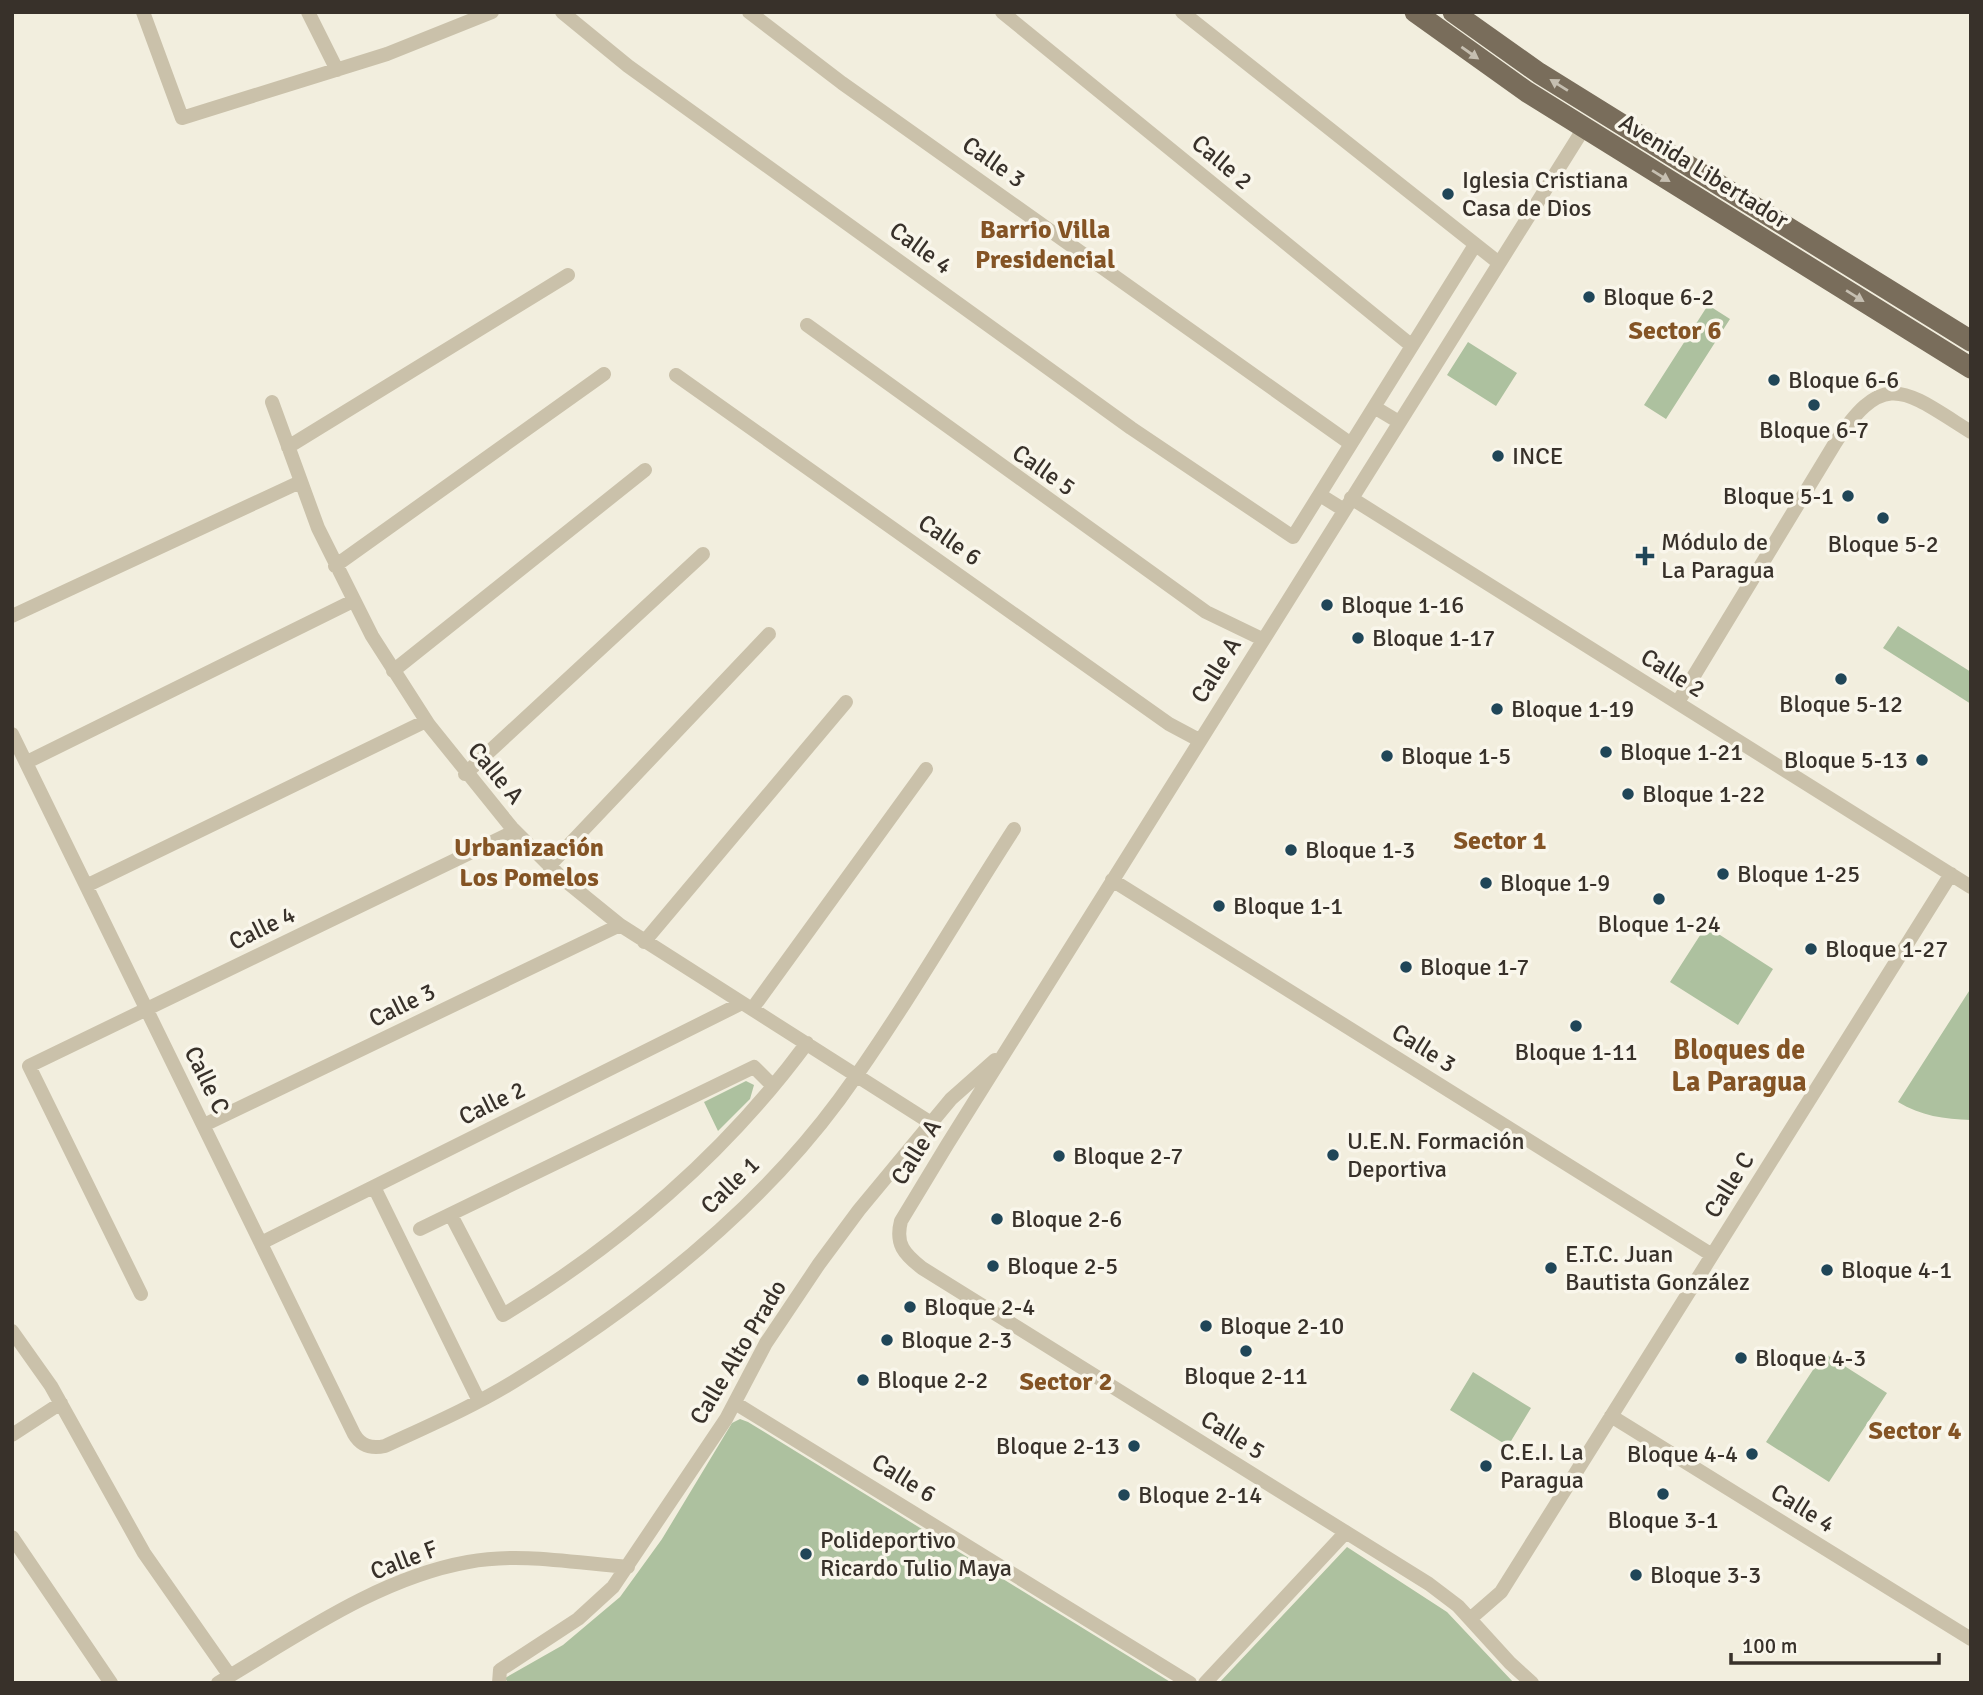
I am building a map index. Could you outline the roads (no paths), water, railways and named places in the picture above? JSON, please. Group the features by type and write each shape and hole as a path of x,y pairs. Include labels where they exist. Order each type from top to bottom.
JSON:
{"main road":[{"name":"Avenida Libertador","path":"1415,12 1494,70 1584,128 1971,368"},
{"name":"Avenida Libertador","path":"1453,12 1596,108 1971,341"},
{"path":"1584,128 1596,108"}],"street":[{"path":"144,12 182,118 387,54 492,12"},
{"path":"308,12 337,70"},
{"name":"Calle 4","path":"562,12 628,66 1131,428 1293,537 1320,495"},
{"name":"Calle 3","path":"749,12 853,91 1351,444"},
{"name":"Calle 2","path":"1002,12 1412,346"},
{"path":"1182,12 1499,263"},
{"name":"Calle A","path":"898,1242 901,1221 1004,1053 1584,128"},
{"path":"1320,495 1475,244"},
{"path":"288,447 568,275"},
{"name":"Calle 5","path":"807,325 1197,606 1226,624 1262,639"},
{"path":"335,566 604,374"},
{"name":"Calle 6","path":"676,375 1169,724 1199,740"},
{"path":"1678,702 1851,419 1869,401 1886,393 1910,396 1971,432"},
{"name":"Calle A","path":"272,402 300,482 335,566 393,671 465,774 515,831 549,866 644,942 931,1123"},
{"path":"1374,407 1399,422"},
{"path":"393,671 645,470"},
{"path":"12,616 300,482"},
{"name":"Calle 2","path":"1320,495 1347,504 1678,702 1971,887"},
{"path":"465,774 703,554"},
{"path":"27,762 354,601"},
{"path":"549,866 769,634"},
{"path":"644,942 846,702"},
{"path":"88,885 426,721"},
{"name":"Calle C","path":"12,734 354,1434 363,1445"},
{"name":"Calle 2","path":"261,1243 747,1006 926,769"},
{"name":"Calle 1","path":"363,1445 385,1446 479,1401 592,1331 689,1255 780,1168 838,1100 1014,829"},
{"name":"Calle 4","path":"141,1294 29,1066 515,831"},
{"name":"Calle C","path":"1470,1619 1501,1592 1951,874"},
{"name":"Calle 3","path":"1112,880 1712,1255"},
{"name":"Calle 3","path":"204,1125 620,925"},
{"path":"451,1214 503,1315 558,1282 632,1226 690,1173 773,1086 807,1043"},
{"name":"Calle Alto Prado","path":"485,1683 578,1619 612,1587 628,1567 735,1403 766,1343 819,1264 931,1123 971,1079 1004,1053"},
{"path":"420,1229 754,1067 773,1086"},
{"path":"374,1187 479,1401"},
{"name":"Calle 5","path":"898,1242 902,1250 922,1268 1438,1590 1532,1683"},
{"path":"12,1331 61,1403 144,1553 224,1679"},
{"path":"12,1435 61,1403"},
{"name":"Calle 6","path":"735,1403 1191,1683"},
{"name":"Calle 4","path":"1611,1416 1971,1639"},
{"path":"1205,1683 1346,1532"},
{"path":"12,1537 111,1683"},
{"name":"Calle F","path":"224,1679 337,1613 431,1571 469,1561 511,1558 628,1567"}],"place":[{"name":"Iglesia Cristiana Casa de Dios","path":"1448,194"},
{"name":"Bloque 6-2","path":"1589,297"},
{"name":"Bloque 6-6","path":"1774,380"},
{"name":"Bloque 6-7","path":"1814,405"},
{"name":"INCE","path":"1498,456"},
{"name":"Bloque 5-1","path":"1848,496"},
{"name":"Bloque 5-2","path":"1883,518"},
{"name":"Módulo de La Paragua","path":"1645,556"},
{"name":"Bloque 1-16","path":"1327,605"},
{"name":"Bloque 1-17","path":"1358,638"},
{"name":"Bloque 5-12","path":"1841,679"},
{"name":"Bloque 1-19","path":"1497,709"},
{"name":"Bloque 1-21","path":"1606,752"},
{"name":"Bloque 1-5","path":"1387,756"},
{"name":"Bloque 5-13","path":"1922,760"},
{"name":"Bloque 1-22","path":"1628,794"},
{"name":"Bloque 1-3","path":"1291,850"},
{"name":"Bloque 1-25","path":"1723,874"},
{"name":"Bloque 1-9","path":"1486,883"},
{"name":"Bloque 1-24","path":"1659,899"},
{"name":"Bloque 1-1","path":"1219,906"},
{"name":"Bloque 1-27","path":"1811,949"},
{"name":"Bloque 1-7","path":"1406,967"},
{"name":"Bloque 1-11","path":"1576,1026"},
{"name":"U.E.N. Formación Deportiva","path":"1333,1155"},
{"name":"Bloque 2-7","path":"1059,1156"},
{"name":"Bloque 2-6","path":"997,1219"},
{"name":"Bloque 2-5","path":"993,1266"},
{"name":"E.T.C. Juan Bautista González","path":"1551,1268"},
{"name":"Bloque 4-1","path":"1827,1270"},
{"name":"Bloque 2-4","path":"910,1307"},
{"name":"Bloque 2-10","path":"1206,1326"},
{"name":"Bloque 2-3","path":"887,1340"},
{"name":"Bloque 2-11","path":"1246,1351"},
{"name":"Bloque 4-3","path":"1741,1358"},
{"name":"Bloque 2-2","path":"863,1380"},
{"name":"Bloque 2-13","path":"1134,1446"},
{"name":"Bloque 4-4","path":"1752,1454"},
{"name":"C.E.I. La Paragua","path":"1486,1466"},
{"name":"Bloque 3-1","path":"1663,1494"},
{"name":"Bloque 2-14","path":"1124,1495"},
{"name":"Polideportivo Ricardo Tulio Maya","path":"806,1554"},
{"name":"Bloque 3-3","path":"1636,1575"}],"district":[{"name":"Barrio Villa Presidencial","path":"1045,244"},
{"name":"Sector 6","path":"1675,330"},
{"name":"Sector 1","path":"1500,840"},
{"name":"Urbanización Los Pomelos","path":"529,862"},
{"name":"Bloques de La Paragua","path":"1739,1065"},
{"name":"Sector 2","path":"1066,1381"},
{"name":"Sector 4","path":"1915,1430"}]}
